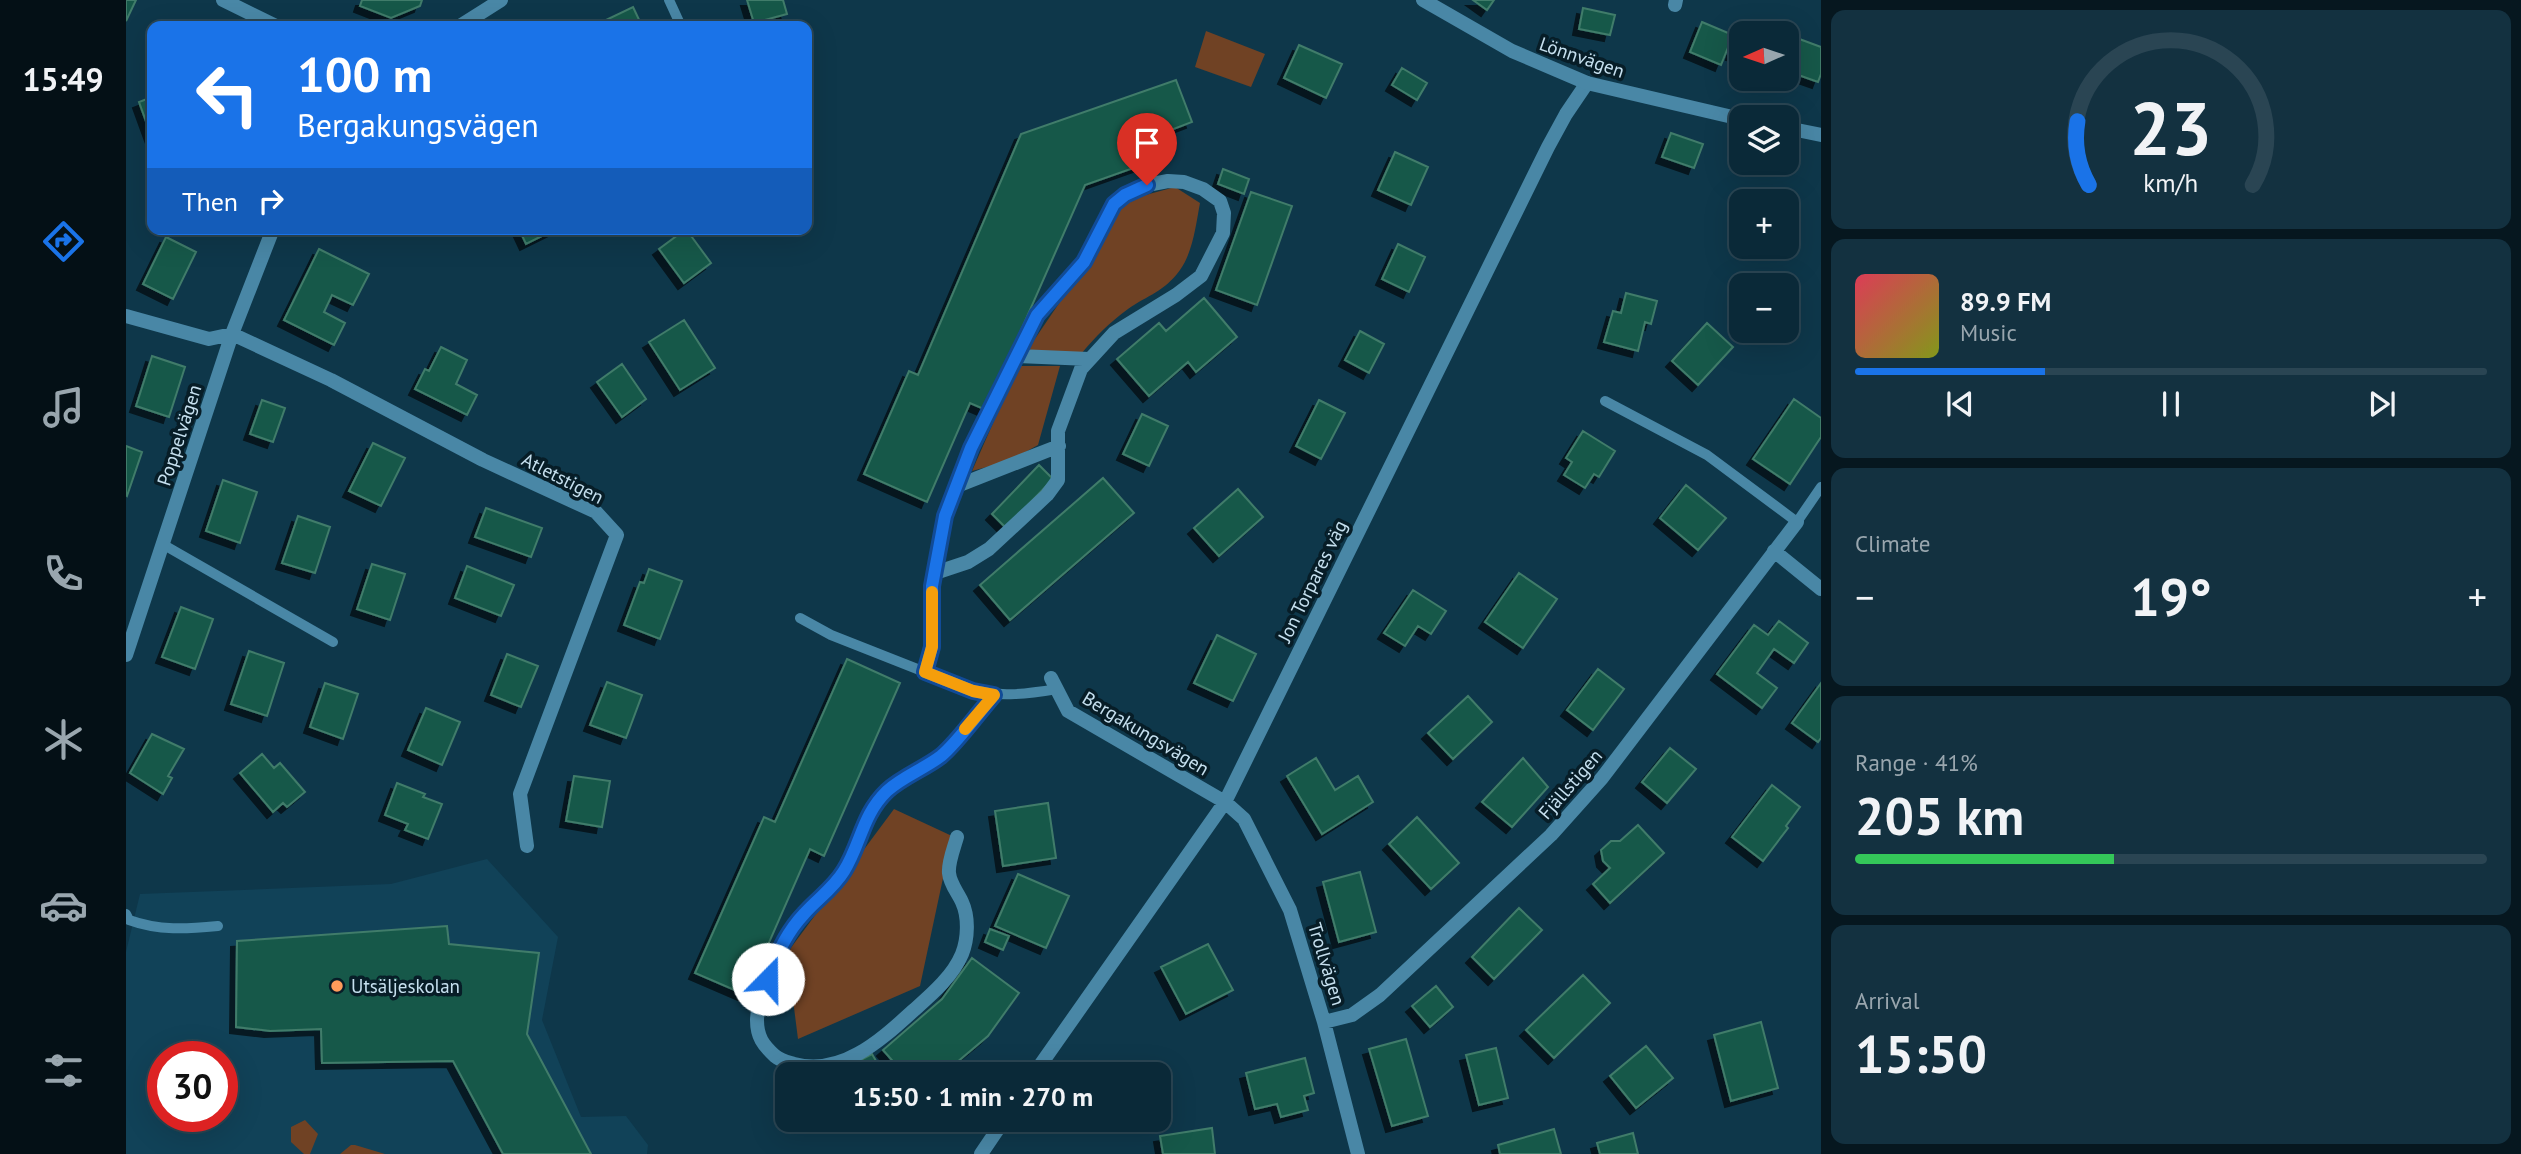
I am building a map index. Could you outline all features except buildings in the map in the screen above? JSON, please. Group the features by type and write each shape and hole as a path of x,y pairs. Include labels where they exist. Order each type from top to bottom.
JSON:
{"street":[{"path":"223,0 266,21"},
{"path":"468,21 501,0"},
{"name":"Lönnvägen","path":"1423,0 1512,51 1587,83 1729,116"},
{"name":"Jon Torpares väg","path":"1042,1062 1225,802 1548,147 1587,83"},
{"path":"1799,130 1821,135"},
{"path":"925,672 932,647 931,615 935,573 945,516 971,448 1037,315 1084,262 1114,204 1125,195 1147,185 1168,181 1184,182 1203,189 1220,201 1224,213 1223,233 1201,276 1176,295 1114,333 1081,369 1058,430 1058,480 1047,495 989,549 968,562 935,573"},
{"name":"Poppelvägen","path":"126,654 232,334 271,235"},
{"path":"126,316 209,339 232,334"},
{"name":"Atletstigen","path":"232,334 331,380 484,460 596,512 617,535 520,794 527,846"},
{"path":"1018,356 1089,359"},
{"path":"957,486 1059,446"},
{"name":"Fjällstigen","path":"1324,1022 1352,1015 1380,995 1551,835 1610,769 1797,522"},
{"path":"1774,551 1821,589"},
{"name":"Bergakungsvägen","path":"1054,683 1068,711 1225,802"},
{"path":"957,837 949,871 964,905 967,923 963,952 952,972 926,999 866,1051 839,1063 820,1067 802,1066 780,1060 765,1047 758,1035 757,1017 774,960 785,937 805,912 826,895 842,874 853,855 862,827 887,790 942,755 994,695"},
{"name":"Trollvägen","path":"1225,802 1244,819 1290,910 1324,1022 1357,1154"},
{"path":"981,1154 995,1132"}],"lane":[{"path":"669,0 679,21"},
{"path":"1605,401 1707,455 1797,522"},
{"name":"Fjällstigen","path":"1797,522 1821,486"},
{"path":"164,545 334,642"},
{"name":"Bergakungsvägen","path":"800,618 831,635 973,691 1015,696 1054,683"},
{"path":"126,914 129,920 144,925 177,930 218,926"}],"shaded area":[{"path":"1206,31 1265,54 1251,87 1195,67"},
{"path":"1175,187 1200,203 1188,255 1174,277 1115,319 1081,354 1047,354 1028,349 1068,290 1107,223 1131,199"},
{"path":"1018,366 1060,366 1038,445 1009,461 972,471"},
{"path":"894,809 952,836 920,986 798,1039 787,953"},
{"name":"Utsäljeskolan","path":"487,859 558,937 542,1020 581,1117 626,1116 648,1145 647,1154 126,1154 126,952 140,894 391,884"},
{"path":"305,1120 318,1134 310,1154 304,1154 291,1142 291,1127"},
{"path":"355,1145 385,1154 340,1154"}],"slow traffic":[{"path":"932,592 932,647 925,672 973,691 994,695 965,729"}],"place":[{"name":"Utsäljeskolan","path":"337,986"}],"route":[{"path":"768,979 785,937 805,912 826,895 842,874 853,855 862,827 887,790 942,755 994,695 973,691 925,672 932,647 932,586 945,516 971,448 1037,315 1084,262 1114,204 1125,195 1147,185"}]}
